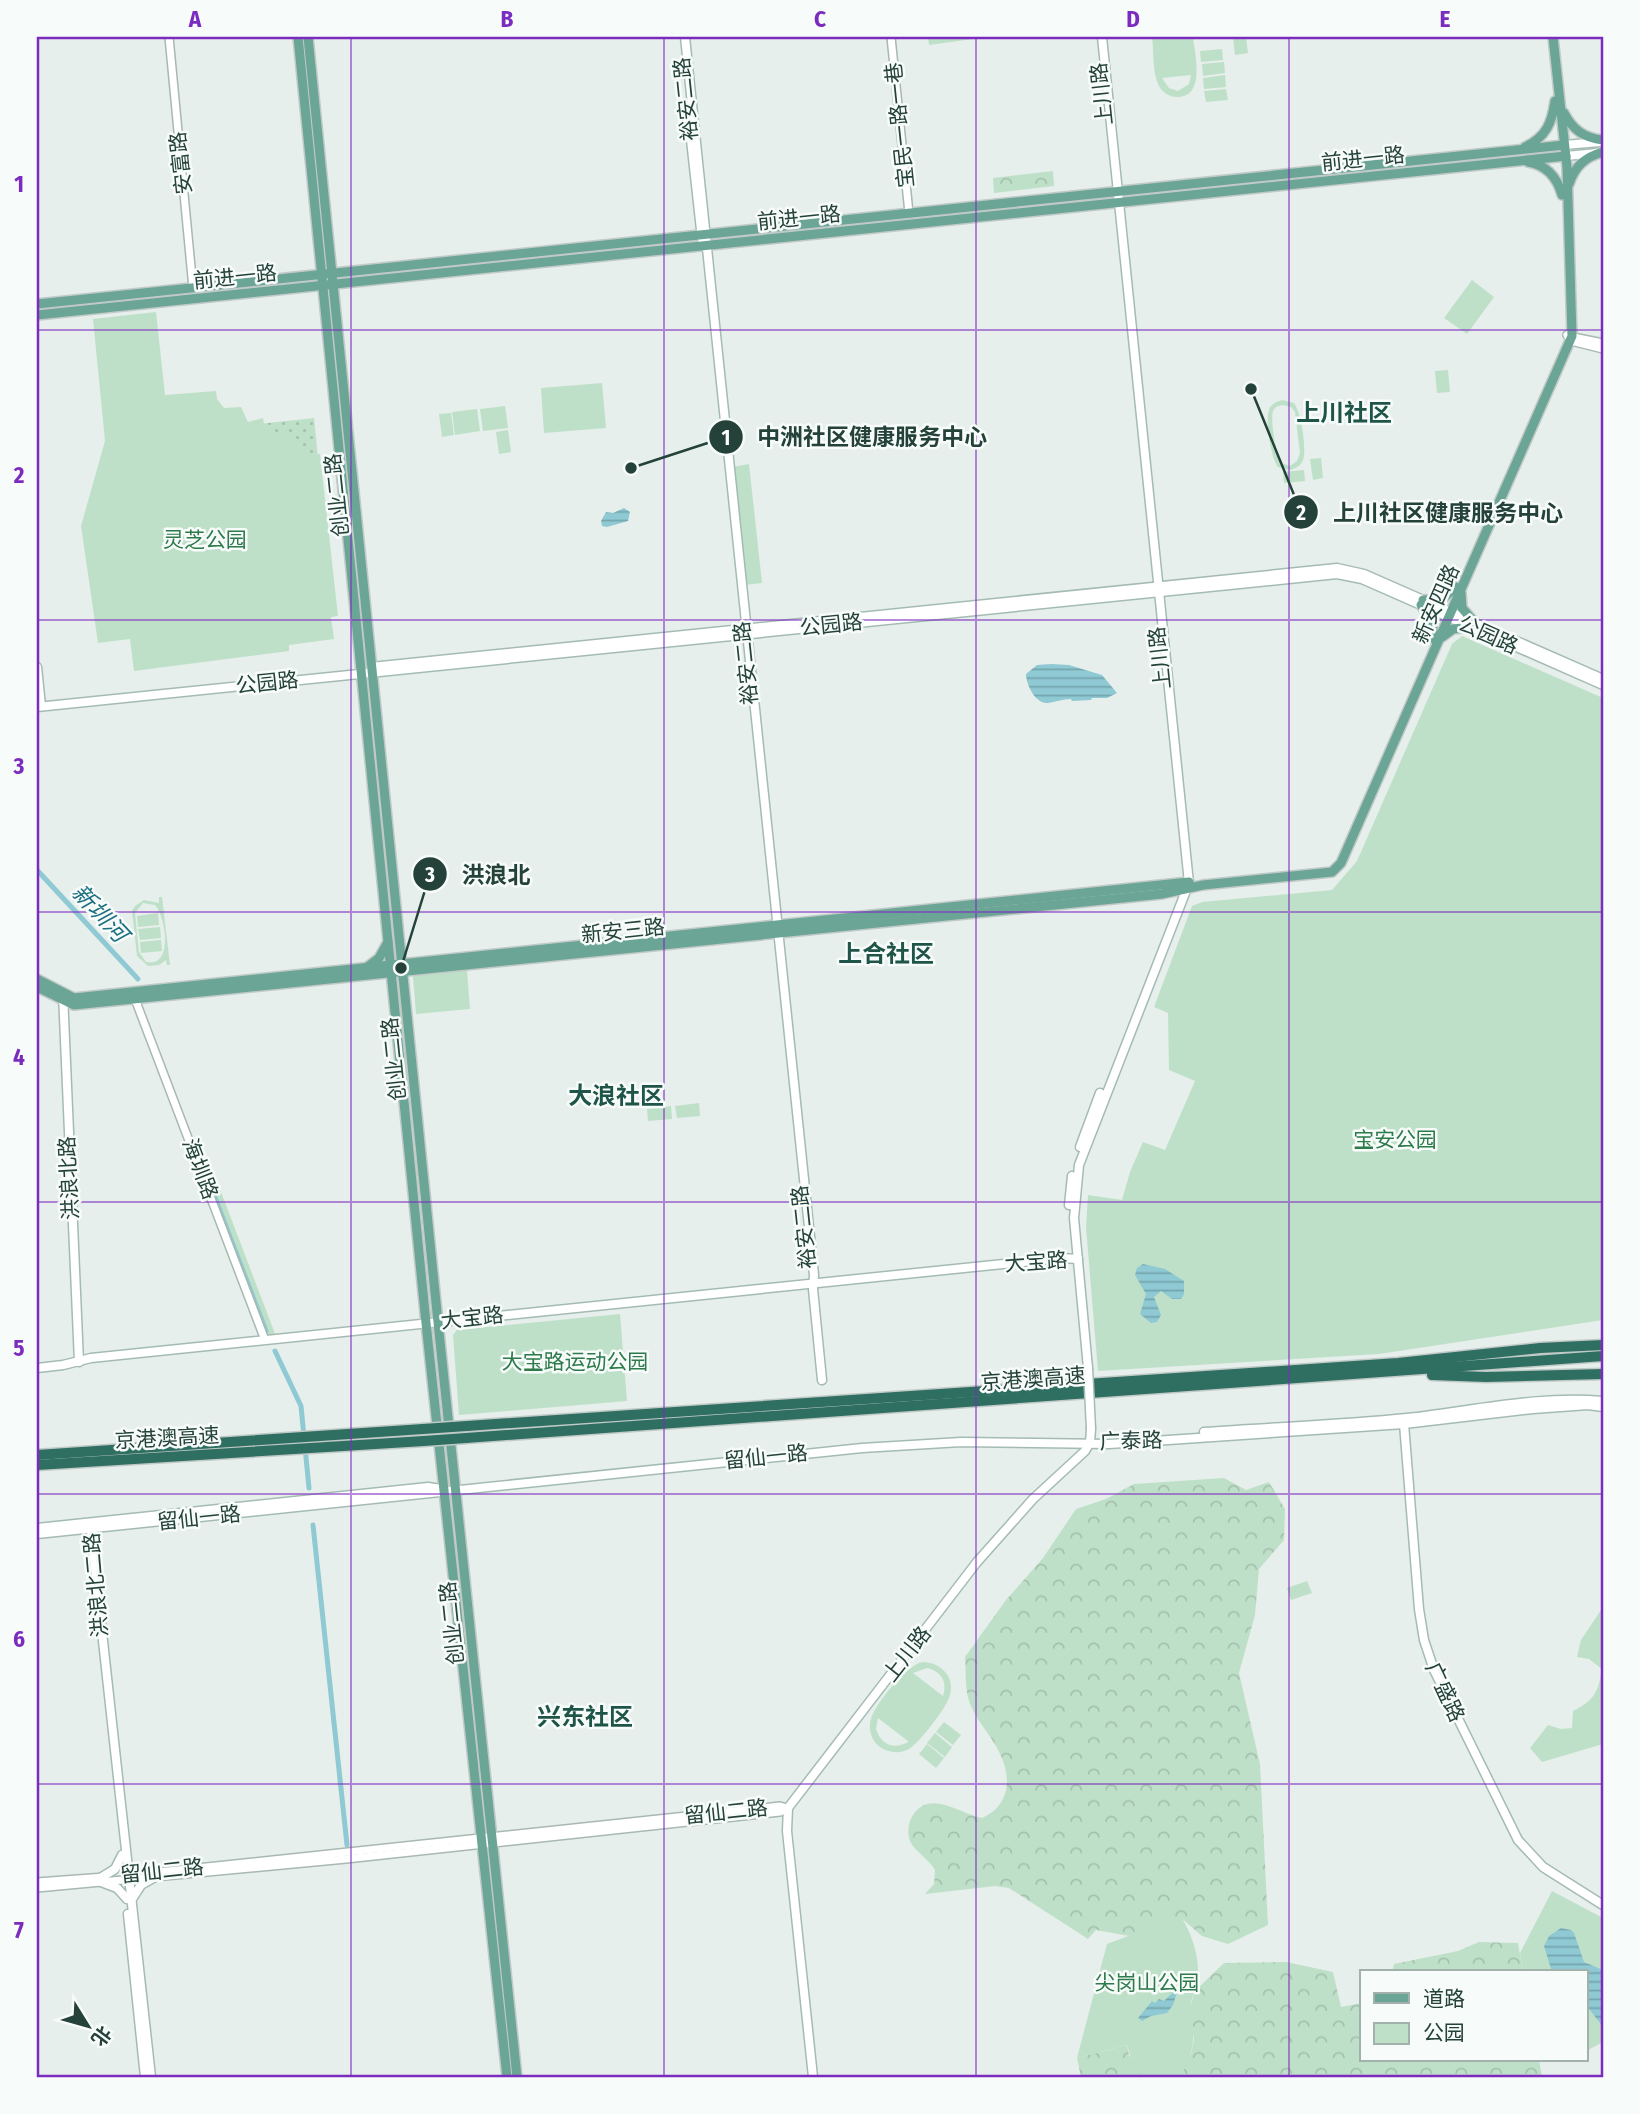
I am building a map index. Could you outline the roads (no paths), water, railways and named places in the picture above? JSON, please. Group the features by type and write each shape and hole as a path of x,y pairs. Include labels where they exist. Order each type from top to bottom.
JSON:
{"highway":[{"path":"1540,1348 1603,1338"},
{"name":"京港澳高速","path":"37,1455 1398,1363 1540,1348 1603,1345"},
{"name":"京港澳高速","path":"37,1465 315,1449 1397,1373 1603,1356"},
{"path":"1397,1373 1473,1377 1603,1374"}],"main road":[{"name":"创业二路","path":"298,37 372,669 456,1489 507,2077"},
{"name":"创业二路","path":"308,37 361,671 426,1325 517,2077"},
{"name":"裕安二路","path":"682,37 706,245 822,1380"},
{"name":"上川路","path":"788,1808 977,1562 1033,1499 1073,1464 1090,1442 1088,1368 1074,1219 1080,1165 1186,885 1099,37"},
{"name":"新安四路","path":"1186,885 1326,874 1341,863 1570,337 1563,156 1548,37"},
{"name":"新安四路","path":"1553,37 1557,101"},
{"path":"1557,101 1571,126 1581,134 1603,141"},
{"path":"1512,151 1535,142 1543,135 1551,123 1557,101"},
{"path":"1562,146 1603,141"},
{"name":"前进一路","path":"631,248 703,234 1562,146"},
{"path":"1563,156 1603,152"},
{"path":"1565,196 1577,167 1587,158 1603,152"},
{"name":"前进一路","path":"37,315 242,288 631,248 706,245 1563,156"},
{"path":"1520,161 1544,167 1554,176 1565,196"},
{"name":"前进一路","path":"37,304 193,288 242,288"},
{"name":"公园路","path":"39,704 1338,568 1359,572 1603,685"},
{"path":"1459,588 1462,608 1473,625 1453,629 1436,640 1433,620 1422,602 1442,599 1459,588"},
{"name":"公园路","path":"1473,625 1603,679"},
{"path":"37,667 39,704"},
{"name":"新安三路","path":"63,997 74,1005 135,999 391,969 1186,885"},
{"path":"399,939 408,955 422,966 408,981 404,991"},
{"path":"388,941 379,958 366,972 384,981 393,994"},
{"name":"新安三路","path":"63,997 366,972"},
{"path":"37,979 63,997"},
{"path":"37,987 63,997"},
{"name":"洪浪北路","path":"63,997 79,1362"},
{"name":"大宝路","path":"37,1368 91,1358 1062,1263 1078,1259"},
{"name":"大宝路","path":"79,1362 91,1363 426,1325"},
{"name":"广泰路","path":"1404,1421 1532,1403 1588,1399 1603,1401"},
{"name":"广泰路","path":"1090,1442 1122,1437 1404,1421 1588,1405 1603,1407"},
{"name":"广盛路","path":"1404,1421 1419,1609 1424,1640 1434,1670 1518,1840 1543,1867 1603,1905"},
{"name":"留仙一路","path":"37,1528 110,1527 429,1494 444,1490 887,1446 961,1442 1090,1442"},
{"name":"留仙一路","path":"37,1534 428,1487 444,1490"},
{"name":"洪浪北二路","path":"91,1527 127,1878 151,2077"},
{"name":"洪浪北二路","path":"91,1527 122,1855 127,1878"},
{"path":"94,1546 97,1535 110,1527"},
{"path":"788,1808 787,1831 813,2077"},
{"path":"122,1855 115,1869 102,1880 130,1899 141,1885 155,1877"},
{"name":"洪浪北二路","path":"130,1899 145,2077"}],"street":[{"name":"安富路","path":"169,37 193,288"},
{"name":"宝民一路一巷","path":"891,37 909,213"},
{"path":"1570,337 1603,343"},
{"path":"1570,337 1603,349"},
{"name":"海圳路","path":"135,999 265,1340"},
{"name":"留仙二路","path":"37,1888 780,1812 788,1808"},
{"name":"留仙二路","path":"127,1878 488,1840"},
{"name":"留仙二路","path":"37,1882 102,1880"}],"water":[{"path":"624,508 630,512 628,521 602,526 601,521 606,512 613,513"},
{"path":"1037,665 1069,665 1102,675 1117,693 1107,698 1091,700 1043,702 1032,693 1026,674"},
{"path":"1143,1264 1165,1269 1184,1281 1184,1294 1181,1299 1172,1299 1161,1291 1154,1297 1161,1315 1157,1322 1151,1323 1140,1314 1146,1294 1135,1275 1137,1268"},
{"path":"1561,1928 1571,1930 1584,1962 1603,1970 1603,2027 1588,2008 1588,1970 1551,1970 1544,1946 1549,1936"},
{"path":"1179,1986 1173,2005 1167,2013 1142,2021 1138,2018 1152,2001 1164,2001"}],"waterway":[{"name":"新圳河","path":"37,870 138,979"},
{"path":"209,1182 266,1331"},
{"path":"275,1351 301,1406 309,1488"},
{"path":"313,1525 347,1845"}],"place":[{"name":"上川社区健康服务中心","path":"1251,389"},
{"name":"中洲社区健康服务中心","path":"631,468"},
{"name":"洪浪北","path":"401,968"}],"district":[{"name":"上川社区","path":"1344,413"},
{"name":"上合社区","path":"886,954"},
{"name":"大浪社区","path":"616,1096"},
{"name":"兴东社区","path":"585,1717"}],"park label":[{"name":"灵芝公园","path":"205,540"},
{"name":"宝安公园","path":"1395,1140"},
{"name":"大宝路运动公园","path":"575,1362"},
{"name":"尖岗山公园","path":"1147,1983"}]}
